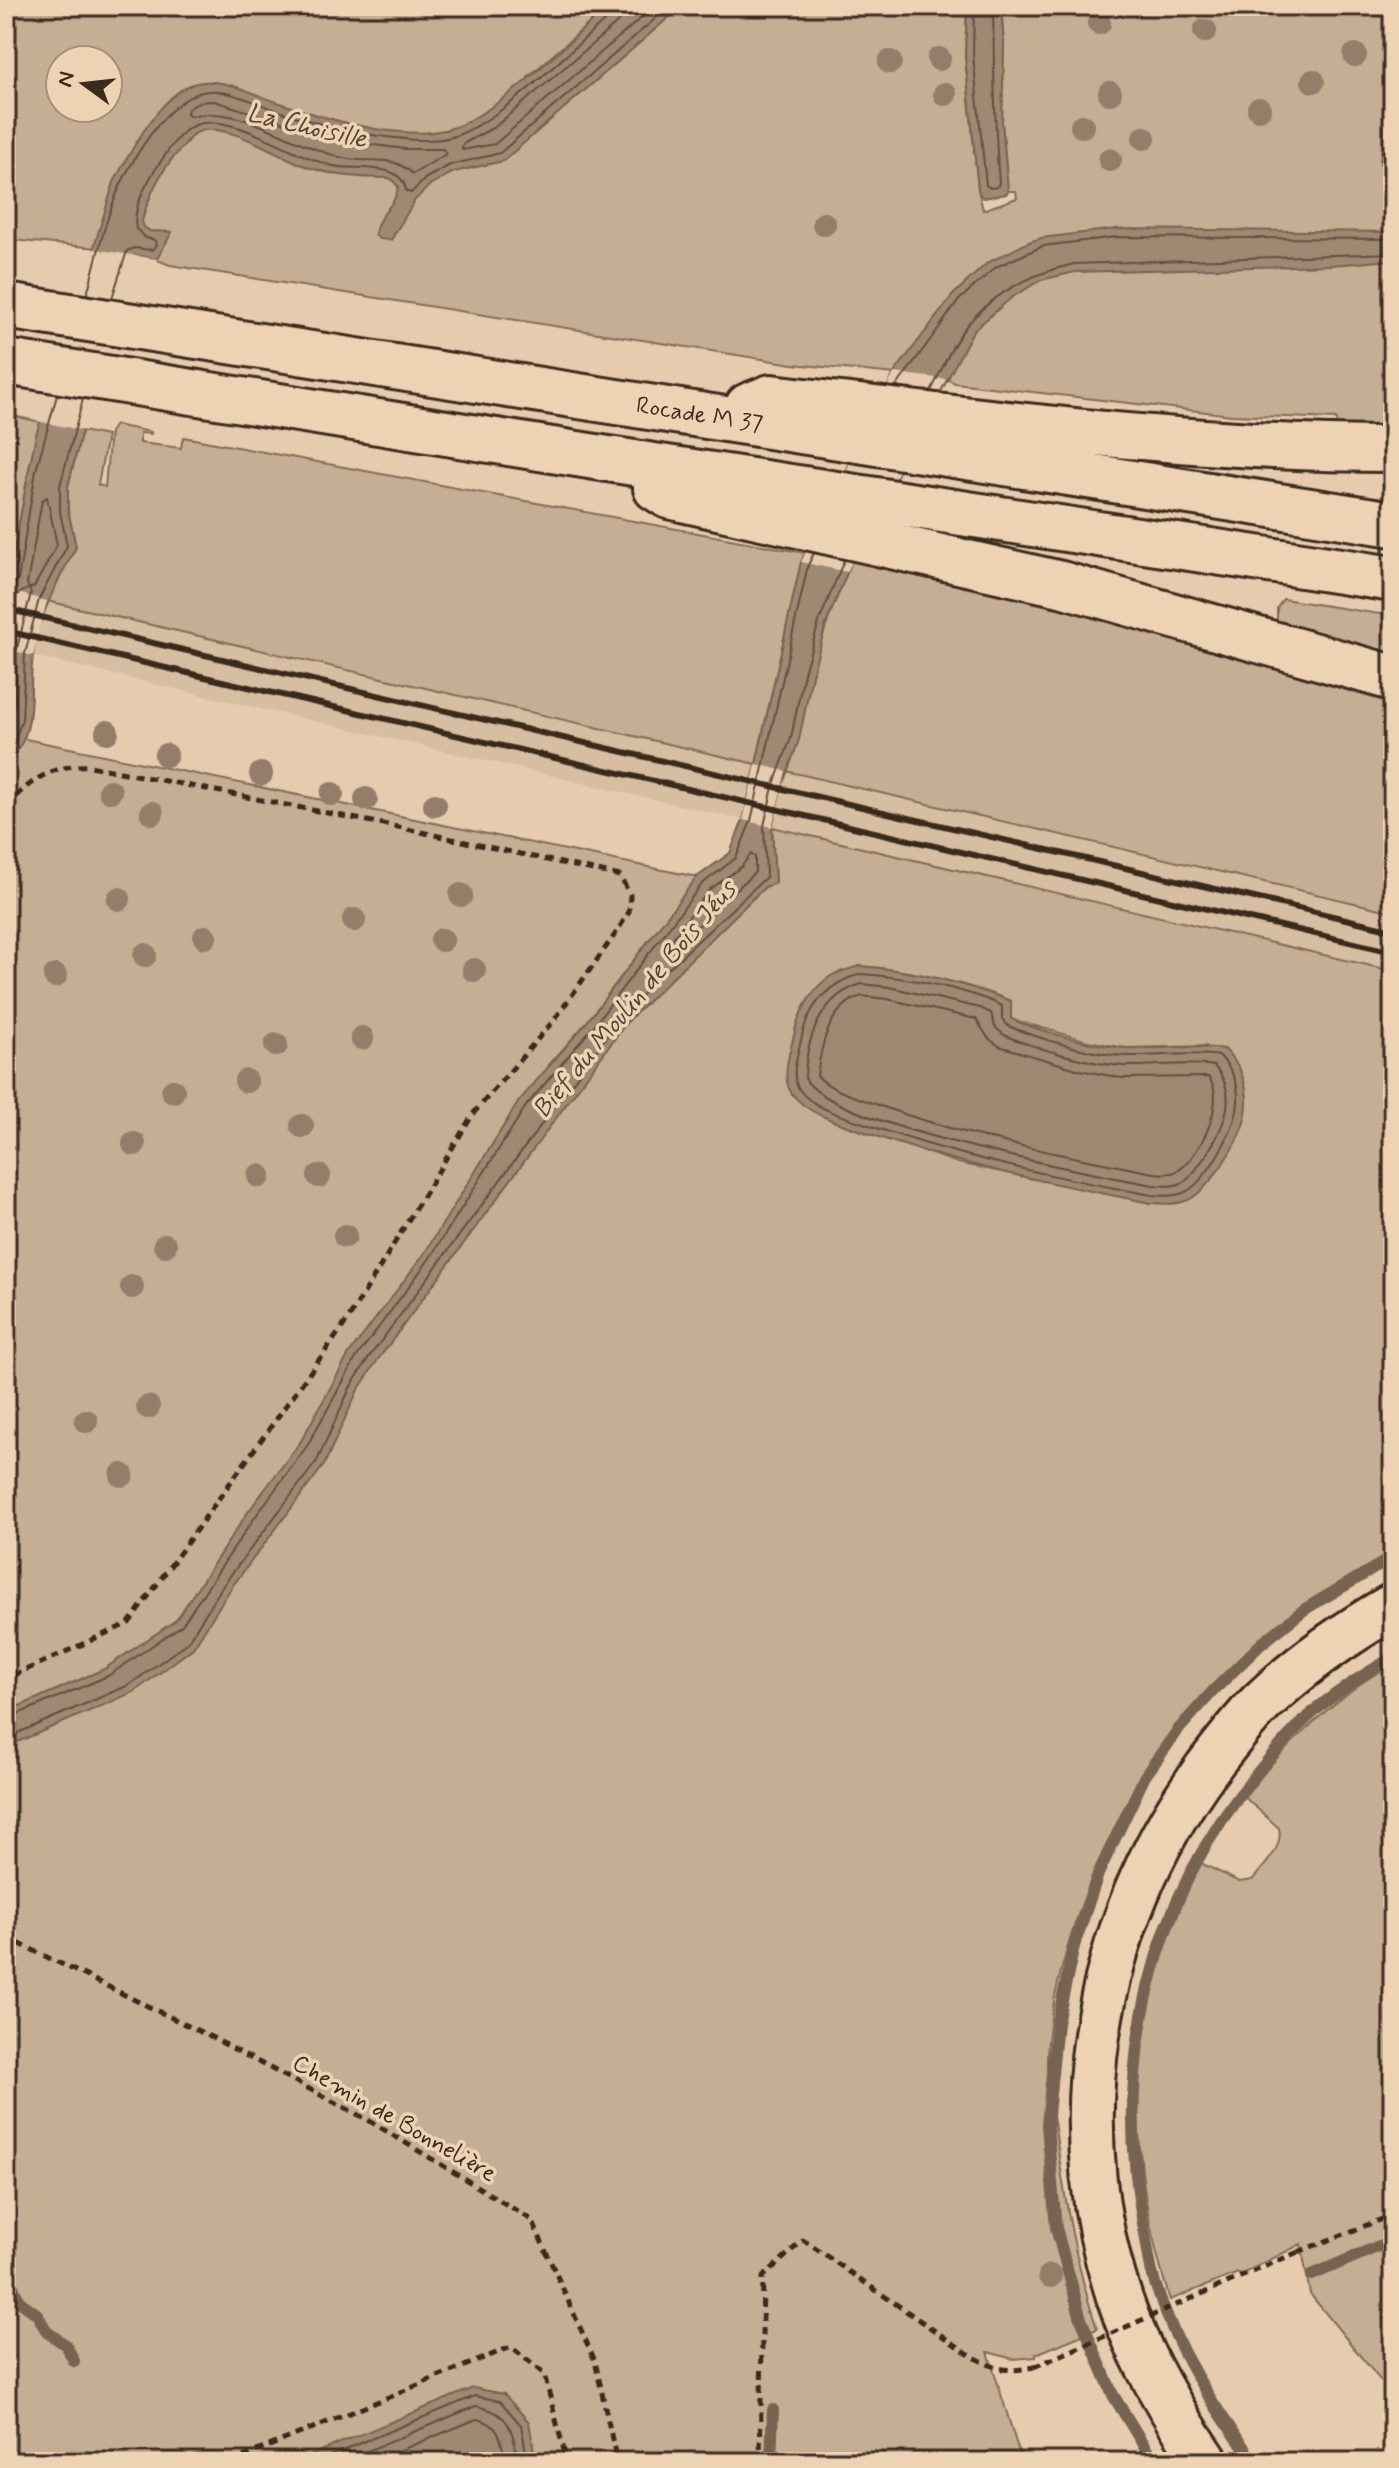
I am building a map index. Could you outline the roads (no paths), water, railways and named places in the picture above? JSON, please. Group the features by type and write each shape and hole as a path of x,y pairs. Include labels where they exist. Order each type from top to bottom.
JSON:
{"main road":[{"name":"Rocade M 37","path":"24,309 717,418 869,425 919,431"},
{"path":"16,364 608,459 669,496 826,511 884,500 1393,579"},
{"path":"919,431 1134,436 1294,449 1393,449"},
{"path":"919,431 1393,524"},
{"path":"826,511 863,540 1061,584 1393,678"},
{"path":"1206,2462 1177,2420 1132,2331 1099,2214 1091,2106 1094,2043 1104,1987 1119,1934 1143,1875 1186,1797 1220,1750 1261,1703 1312,1660 1393,1606"}],"water":[{"name":"La Choisille","path":"609,6 682,6 503,161 454,172 431,184 415,200 391,240 379,239 375,234 379,221 397,193 398,186 390,178 355,177 322,171 234,134 219,131 196,133 173,158 156,183 142,221 150,231 172,232 157,259 134,255 68,486 68,510 76,547 44,612 33,655 28,726 17,752 6,765 6,596 36,435 114,182 158,112 181,90 193,84 214,82 320,116 366,127 412,133 452,128 491,108 512,92"},
{"path":"967,6 1001,6 1004,45 1002,122 1008,191 984,198 978,189 965,56"},
{"name":"Bief du Moulin de Bois Jéus","path":"1116,229 1393,232 1393,260 1331,265 1075,272 1041,280 1011,298 973,331 852,561 826,624 799,740 781,789 772,827 775,883 765,887 752,899 627,1022 377,1361 357,1392 324,1465 231,1588 193,1648 134,1692 6,1747 6,1712 104,1669 176,1620 248,1512 301,1441 349,1354 424,1254 519,1101 586,1023 697,877 730,853 743,820 801,562 894,373 953,295 987,263 1041,238"},
{"path":"860,966 918,974 993,994 1011,1001 1011,1019 1083,1041 1126,1048 1225,1049 1239,1068 1246,1089 1246,1113 1239,1135 1224,1162 1197,1194 1183,1202 1161,1204 969,1164 825,1118 807,1108 789,1088 786,1072 789,1055 800,1016 813,993 831,976"},
{"path":"473,2388 504,2394 529,2422 536,2462 294,2462"}],"waterway":[{"path":"1385,162 1393,98"},
{"path":"1154,2462 1113,2395 1081,2319 1056,2228 1047,2125 1057,2023 1074,1946 1098,1874 1145,1776 1178,1730 1261,1644 1305,1609 1393,1557"},
{"path":"1254,2462 1185,2355 1153,2277 1135,2167 1133,2105 1137,2045 1148,1986 1166,1928 1191,1873 1222,1820 1268,1760 1303,1722 1339,1692 1393,1657"},
{"path":"1312,2275 1393,2240"},
{"path":"6,2271 19,2301 37,2314 47,2332 66,2345 74,2361"},
{"path":"771,2462 773,2410"}],"railway":[{"path":"6,609 1393,930"},
{"path":"6,631 1393,952"}]}
